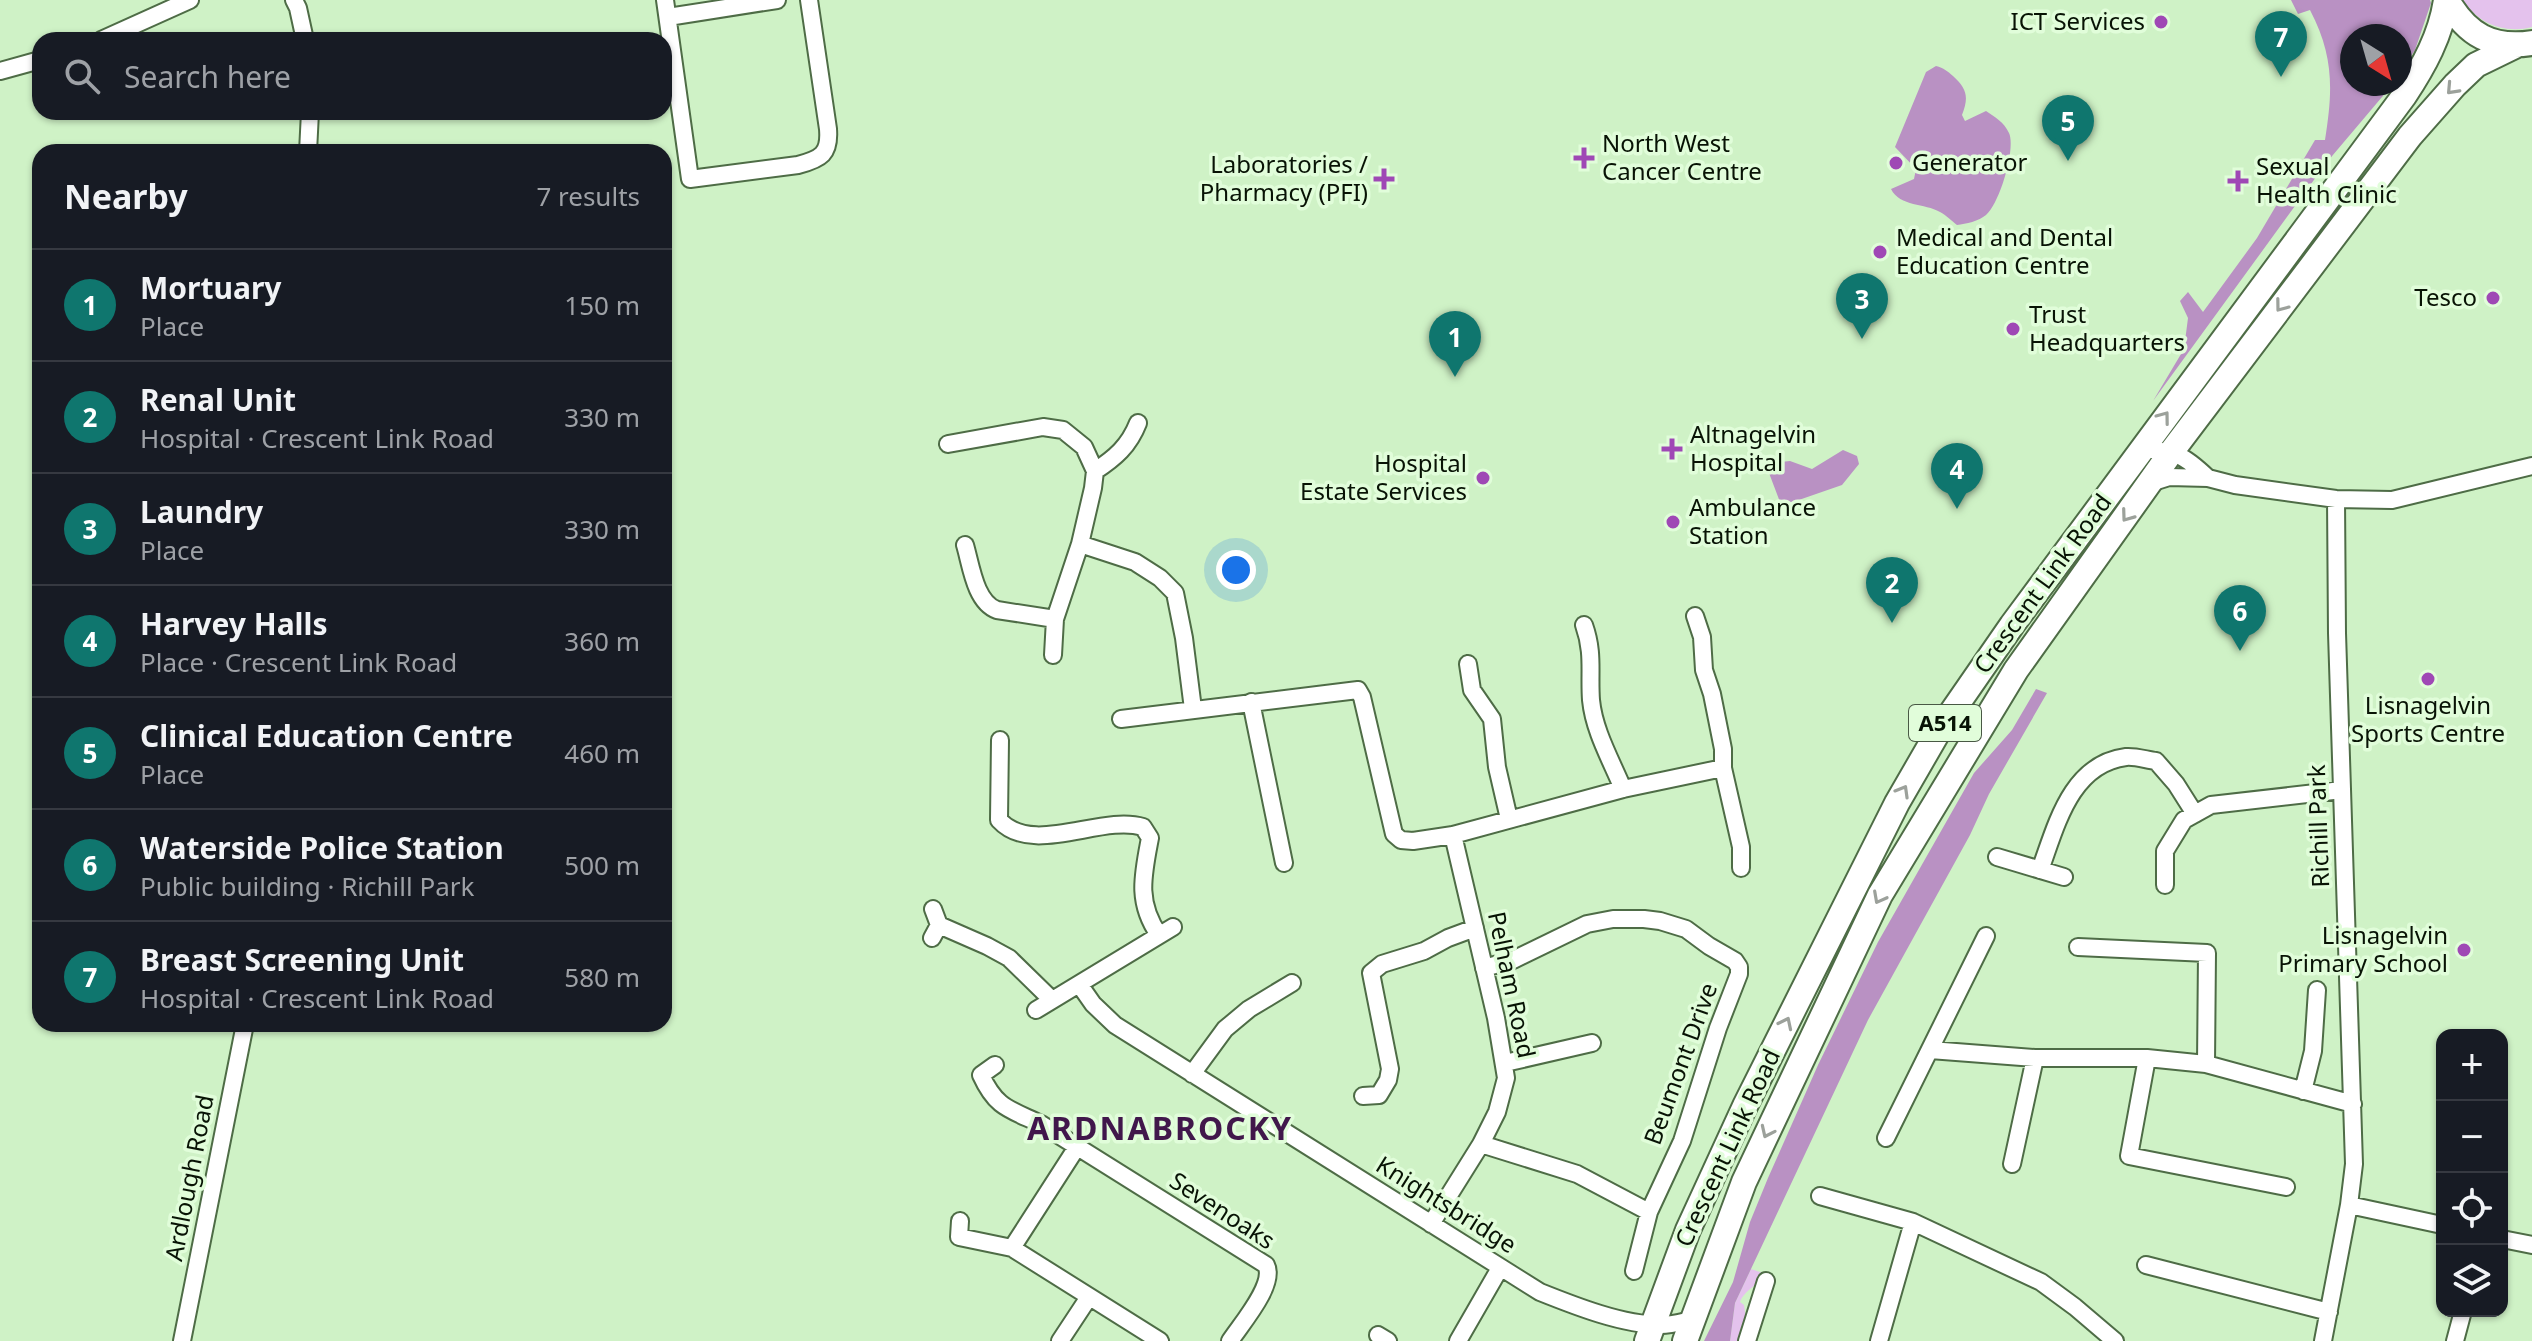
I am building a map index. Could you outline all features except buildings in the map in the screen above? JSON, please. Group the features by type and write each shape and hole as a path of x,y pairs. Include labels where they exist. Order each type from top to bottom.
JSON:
{"highway":[{"name":"A514","path":"2447,0 2457,17 2473,33 2493,42 2524,44"},
{"name":"Crescent Link Road","path":"1651,1333 1688,1230 1745,1106 1903,791 1938,732 2012,625 2411,86 2428,55 2443,19 2447,0"},
{"name":"Crescent Link Road","path":"1688,1330 1744,1182 1880,895 2016,670 2172,451 2410,136 2476,65 2524,44"}],"street":[{"path":"119,32 190,0"},
{"path":"294,0 303,32"},
{"path":"665,0 670,32"},
{"path":"668,17 777,0"},
{"path":"672,46 690,179 814,161 829,145 809,0"},
{"path":"0,71 32,62"},
{"path":"308,144 310,120"},
{"path":"1095,471 1122,450 1138,423"},
{"path":"948,444 1043,427 1063,430 1084,447 1095,471 1080,544 1055,619 1053,655"},
{"path":"2141,449 2172,451 2208,478"},
{"path":"2150,483 2169,477 2208,478 2235,485 2336,499 2392,500 2532,466"},
{"name":"Richill Park","path":"2323,1341 2354,1164 2336,499"},
{"path":"1080,544 1135,562 1160,578 1175,593 1193,709"},
{"path":"965,545 981,596 988,607 1055,619"},
{"path":"1695,616 1702,637 1704,670 1712,694 1723,749 1723,768 1741,847 1741,868"},
{"path":"1584,625 1591,644 1591,700 1595,720 1623,789"},
{"path":"1468,664 1472,690 1492,719 1497,767 1509,819"},
{"path":"1121,719 1358,690 1394,834 1401,840 1413,841 1453,835 1623,789 1723,768"},
{"path":"1251,702 1284,863"},
{"path":"1000,740 999,820 1004,826 1025,836 1128,822 1143,827 1150,838 1142,881 1148,919 1166,931 1036,1010"},
{"path":"2040,870 2063,807 2082,780 2101,765 2115,759 2129,756 2156,761 2176,784 2195,814"},
{"path":"2165,885 2165,851 2184,820 2211,805 2342,790"},
{"name":"Pelham Road","path":"1431,1224 1481,1144 1497,1112 1506,1078 1453,835"},
{"path":"1997,857 2064,877"},
{"name":"Beumont Drive","path":"1484,968 1513,960 1587,924 1613,919 1660,921 1686,929 1735,961 1739,967 1682,1141 1649,1212 1634,1271"},
{"path":"935,924 980,942 1009,958 1052,1000"},
{"path":"1363,1096 1379,1095 1388,1080 1390,1069 1371,973 1382,964 1424,951 1475,928"},
{"path":"1886,1138 1986,936"},
{"path":"2078,947 2207,953 2206,1064"},
{"name":"Knightsbridge","path":"1079,984 1110,1021 1500,1268 1551,1296 1623,1320 1651,1333 1666,1325 1688,1330"},
{"path":"2303,1091 2313,1051 2317,990"},
{"path":"1192,1074 1225,1029 1249,1009 1287,994"},
{"name":"Ardlough Road","path":"182,1341 243,1032"},
{"path":"1505,1063 1592,1043"},
{"path":"1930,1050 2035,1058 2147,1058 2206,1064 2353,1104"},
{"path":"2012,1164 2035,1058"},
{"path":"2147,1058 2129,1156 2286,1187"},
{"name":"Sevenoaks","path":"995,1065 981,1075 990,1096 1003,1106 1041,1124 1266,1265 1270,1272 1268,1284 1230,1341"},
{"path":"1481,1144 1577,1174 1649,1212"},
{"path":"1012,1248 1077,1147"},
{"path":"1820,1196 1913,1222 2041,1282 2115,1341"},
{"path":"2349,1205 2436,1224"},
{"path":"960,1221 959,1237 1012,1248 1160,1341"},
{"path":"1879,1341 1913,1222"},
{"path":"2508,1240 2532,1245"},
{"path":"2146,1265 2329,1312"},
{"path":"1458,1341 1500,1268"},
{"path":"1747,1341 1766,1281"},
{"path":"1060,1341 1089,1297"},
{"path":"2455,1341 2461,1317"}],"shaded area":[{"path":"2291,0 2430,0 2431,3 2412,55 2412,24 2340,24 2340,96 2383,96 2327,162 2153,401 2184,349 2188,318 2180,301 2188,292 2203,312 2257,238 2315,140 2325,140 2330,74 2324,43 2310,10 2298,14"},
{"path":"2463,0 2532,0 2532,27 2512,29 2493,25 2476,15"},
{"path":"1936,66 1951,74 1964,89 1966,103 1962,115 1965,121 1986,111 2005,126 2011,140 2005,175 1991,209 1980,219 1961,225 1934,209 1900,199 1891,189 1914,179 1916,169 1895,147 1926,72"},
{"path":"1843,450 1857,456 1859,464 1842,485 1793,502 1780,502 1769,473 1770,463 1790,461 1812,469"},
{"path":"2036,689 2047,693 1868,1020 1735,1303 1730,1341 1704,1341 1733,1282 1750,1222 1768,1178 1818,1065 1878,942 1974,773 2012,730"},
{"path":"1751,1269 1763,1273 1740,1302 1744,1305 1746,1319 1740,1341 1730,1341 1735,1303"}],"place":[{"name":"ICT Services","path":"2161,22"},
{"name":"Breast Screening Unit","path":"2281,77"},
{"name":"North West Cancer Centre","path":"1584,158"},
{"name":"Clinical Education Centre","path":"2068,161"},
{"name":"Generator","path":"1896,163"},
{"name":"Laboratories / Pharmacy (PFI)","path":"1384,179"},
{"name":"Sexual Health Clinic","path":"2238,181"},
{"name":"Medical and Dental Education Centre","path":"1880,252"},
{"name":"Tesco","path":"2493,298"},
{"name":"Trust Headquarters","path":"2013,329"},
{"name":"Laundry","path":"1862,339"},
{"name":"Mortuary","path":"1455,377"},
{"name":"Altnagelvin Hospital","path":"1672,449"},
{"name":"Hospital Estate Services","path":"1483,478"},
{"name":"Harvey Halls","path":"1957,509"},
{"name":"Ambulance Station","path":"1673,522"},
{"name":"Renal Unit","path":"1892,623"},
{"name":"Waterside Police Station","path":"2240,651"},
{"name":"Lisnagelvin Sports Centre","path":"2428,679"},
{"name":"Lisnagelvin Primary School","path":"2464,950"}],"district":[{"name":"ARDNABROCKY","path":"1160,1129"}]}
